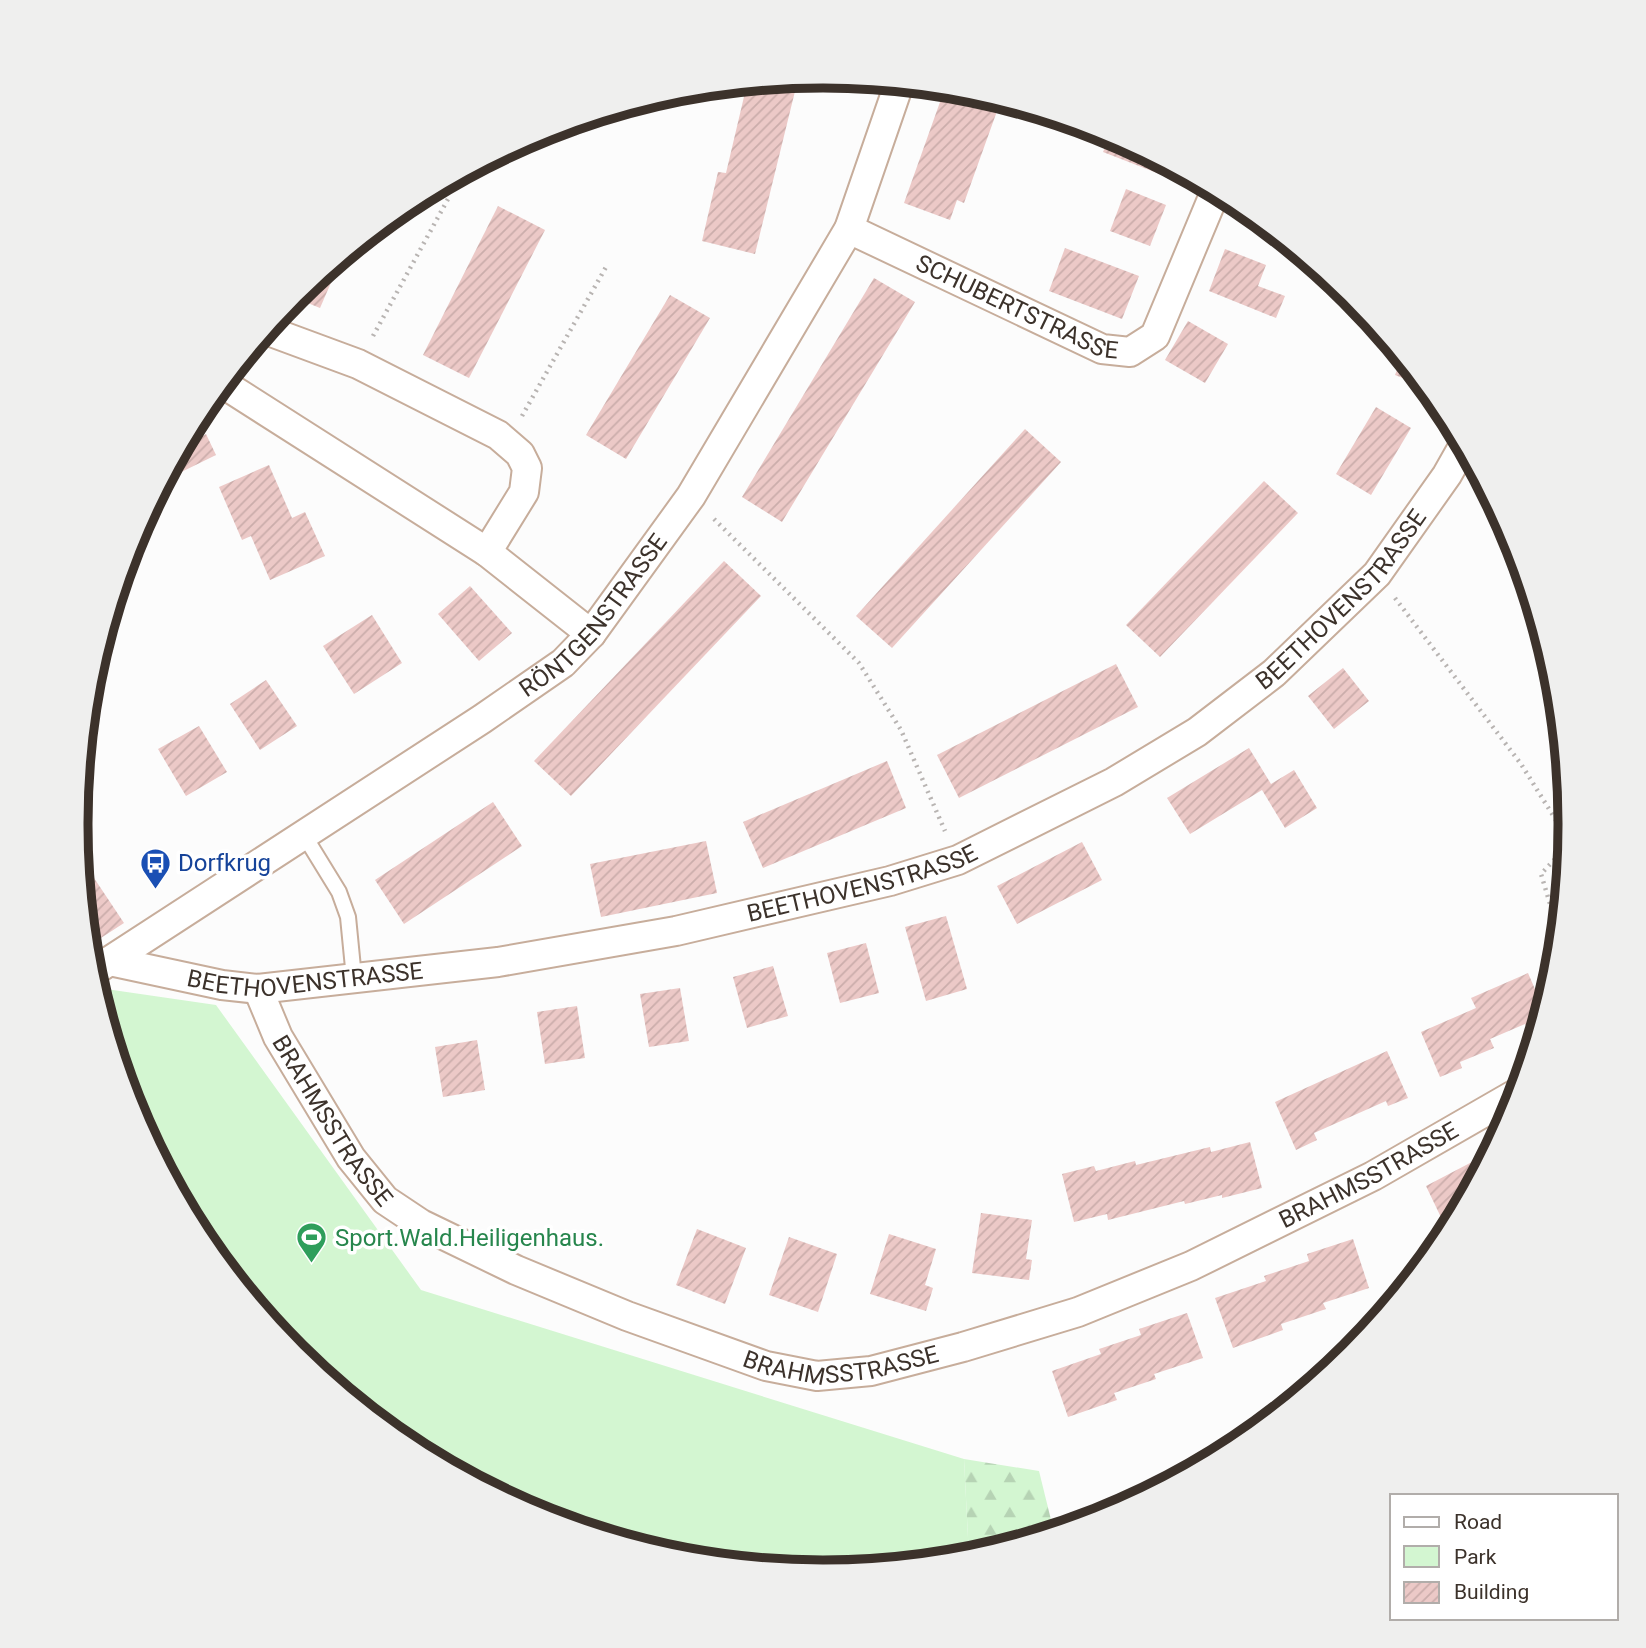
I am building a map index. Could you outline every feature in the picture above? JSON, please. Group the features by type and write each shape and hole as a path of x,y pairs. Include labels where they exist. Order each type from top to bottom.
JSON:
{"street":[{"name":"RÖNTGENSTRASSE","path":"102,966 563,663 591,634 691,496 849,229 896,93"},
{"name":"SCHUBERTSTRASSE","path":"849,229 1102,349 1130,352 1155,336 1212,200"},
{"path":"275,333 358,364 498,435 520,454 527,468 524,492 487,552"},
{"path":"230,388 487,552 591,634"},
{"name":"BEETHOVENSTRASSE","path":"102,967 258,989 498,962 676,931 890,881 958,860 1114,782 1197,732 1274,673 1377,574 1459,454"},
{"name":"BRAHMSSTRASSE","path":"258,989 278,1037 351,1158 385,1200 421,1224 516,1270 627,1316 766,1366 817,1376 871,1371 963,1347 1078,1312 1191,1266 1373,1176 1505,1100"}],"lane":[{"path":"304,835 339,892 348,917 354,978"}],"path":[{"path":"358,364 448,199"},
{"path":"507,443 606,268"},
{"path":"691,496 859,663 901,730 958,860"},
{"path":"1401,607 1521,764 1558,825"},
{"path":"1553,913 1541,874 1557,856"}],"green space":[{"name":"Sport.Wald.Heiligenhaus.","path":"107,989 216,1005 421,1290 964,1459 968,1544 919,1553 823,1560 727,1553 633,1534 542,1504 455,1461 375,1408 338,1377 270,1309 239,1272 211,1233 163,1149 127,1060"},
{"path":"964,1459 1039,1471 1052,1522 968,1544"}],"building":[{"path":"796,89 755,254 702,241 718,172 726,173 745,93"},
{"path":"941,99 997,110 964,203 957,200 950,220 904,203"},
{"path":"1106,145 1176,179 1175,180 1103,152"},
{"path":"1126,189 1166,205 1150,246 1110,231"},
{"path":"498,206 545,230 469,378 423,355"},
{"path":"1065,248 1139,276 1122,319 1049,291"},
{"path":"1225,249 1266,265 1258,286 1285,296 1276,318 1209,291"},
{"path":"335,274 320,308 305,302"},
{"path":"874,278 915,302 782,522 742,497"},
{"path":"670,295 710,318 626,459 586,435"},
{"path":"1188,321 1228,344 1205,383 1165,360"},
{"path":"1399,366 1411,381 1395,375"},
{"path":"1376,407 1411,428 1371,495 1336,474"},
{"path":"1025,429 1061,462 892,648 856,616"},
{"path":"201,432 203,436 206,434 216,455 176,475"},
{"path":"269,465 292,518 305,512 325,556 270,580 251,536 242,540 219,487"},
{"path":"1264,481 1298,513 1160,657 1126,625"},
{"path":"724,561 761,596 571,796 534,761"},
{"path":"470,586 512,633 479,661 438,614"},
{"path":"372,615 402,663 354,694 323,646"},
{"path":"1116,664 1138,707 959,798 937,755"},
{"path":"1343,668 1369,701 1334,729 1308,696"},
{"path":"266,680 297,726 260,750 230,704"},
{"path":"199,726 227,772 186,796 158,749"},
{"path":"1249,748 1271,784 1294,770 1317,808 1285,828 1262,790 1190,834 1167,798"},
{"path":"887,761 906,808 763,868 743,822"},
{"path":"493,802 522,846 404,924 375,880"},
{"path":"706,841 717,893 601,917 590,864"},
{"path":"1082,842 1102,880 1017,924 997,886"},
{"path":"92,875 124,923 97,940 94,920 89,877"},
{"path":"946,916 967,989 926,1001 905,927"},
{"path":"866,943 879,993 840,1003 827,953"},
{"path":"773,966 788,1016 747,1028 733,977"},
{"path":"1528,973 1537,995 1529,1027 1525,1024 1490,1039 1494,1048 1460,1062 1462,1068 1440,1077 1421,1032 1476,1008 1471,998"},
{"path":"680,988 689,1041 649,1047 640,994"},
{"path":"577,1006 585,1058 545,1064 537,1012"},
{"path":"477,1040 485,1090 443,1097 435,1047"},
{"path":"1387,1051 1408,1098 1388,1106 1386,1101 1314,1133 1317,1140 1296,1150 1275,1102"},
{"path":"1250,1142 1262,1188 1222,1198 1222,1195 1185,1204 1184,1201 1108,1220 1107,1214 1074,1222 1062,1174 1094,1166 1096,1171 1135,1161 1136,1165 1210,1147 1211,1152"},
{"path":"1478,1159 1443,1221 1426,1186"},
{"path":"981,1213 1032,1220 1026,1259 1032,1260 1029,1280 972,1273"},
{"path":"697,1229 746,1248 725,1304 676,1285"},
{"path":"889,1234 936,1249 925,1285 933,1288 926,1311 870,1294"},
{"path":"789,1237 837,1254 818,1312 769,1295"},
{"path":"1353,1239 1369,1288 1323,1303 1326,1309 1281,1324 1283,1330 1233,1348 1215,1298 1266,1281 1264,1276 1309,1261 1307,1254"},
{"path":"1187,1313 1203,1358 1154,1374 1156,1379 1114,1393 1117,1400 1068,1417 1052,1371 1101,1354 1099,1349 1141,1335 1139,1329"}],"place":[{"name":"Dorfkrug","path":"155,890"},
{"name":"Sport.Wald.Heiligenhaus.","path":"312,1265"}]}
